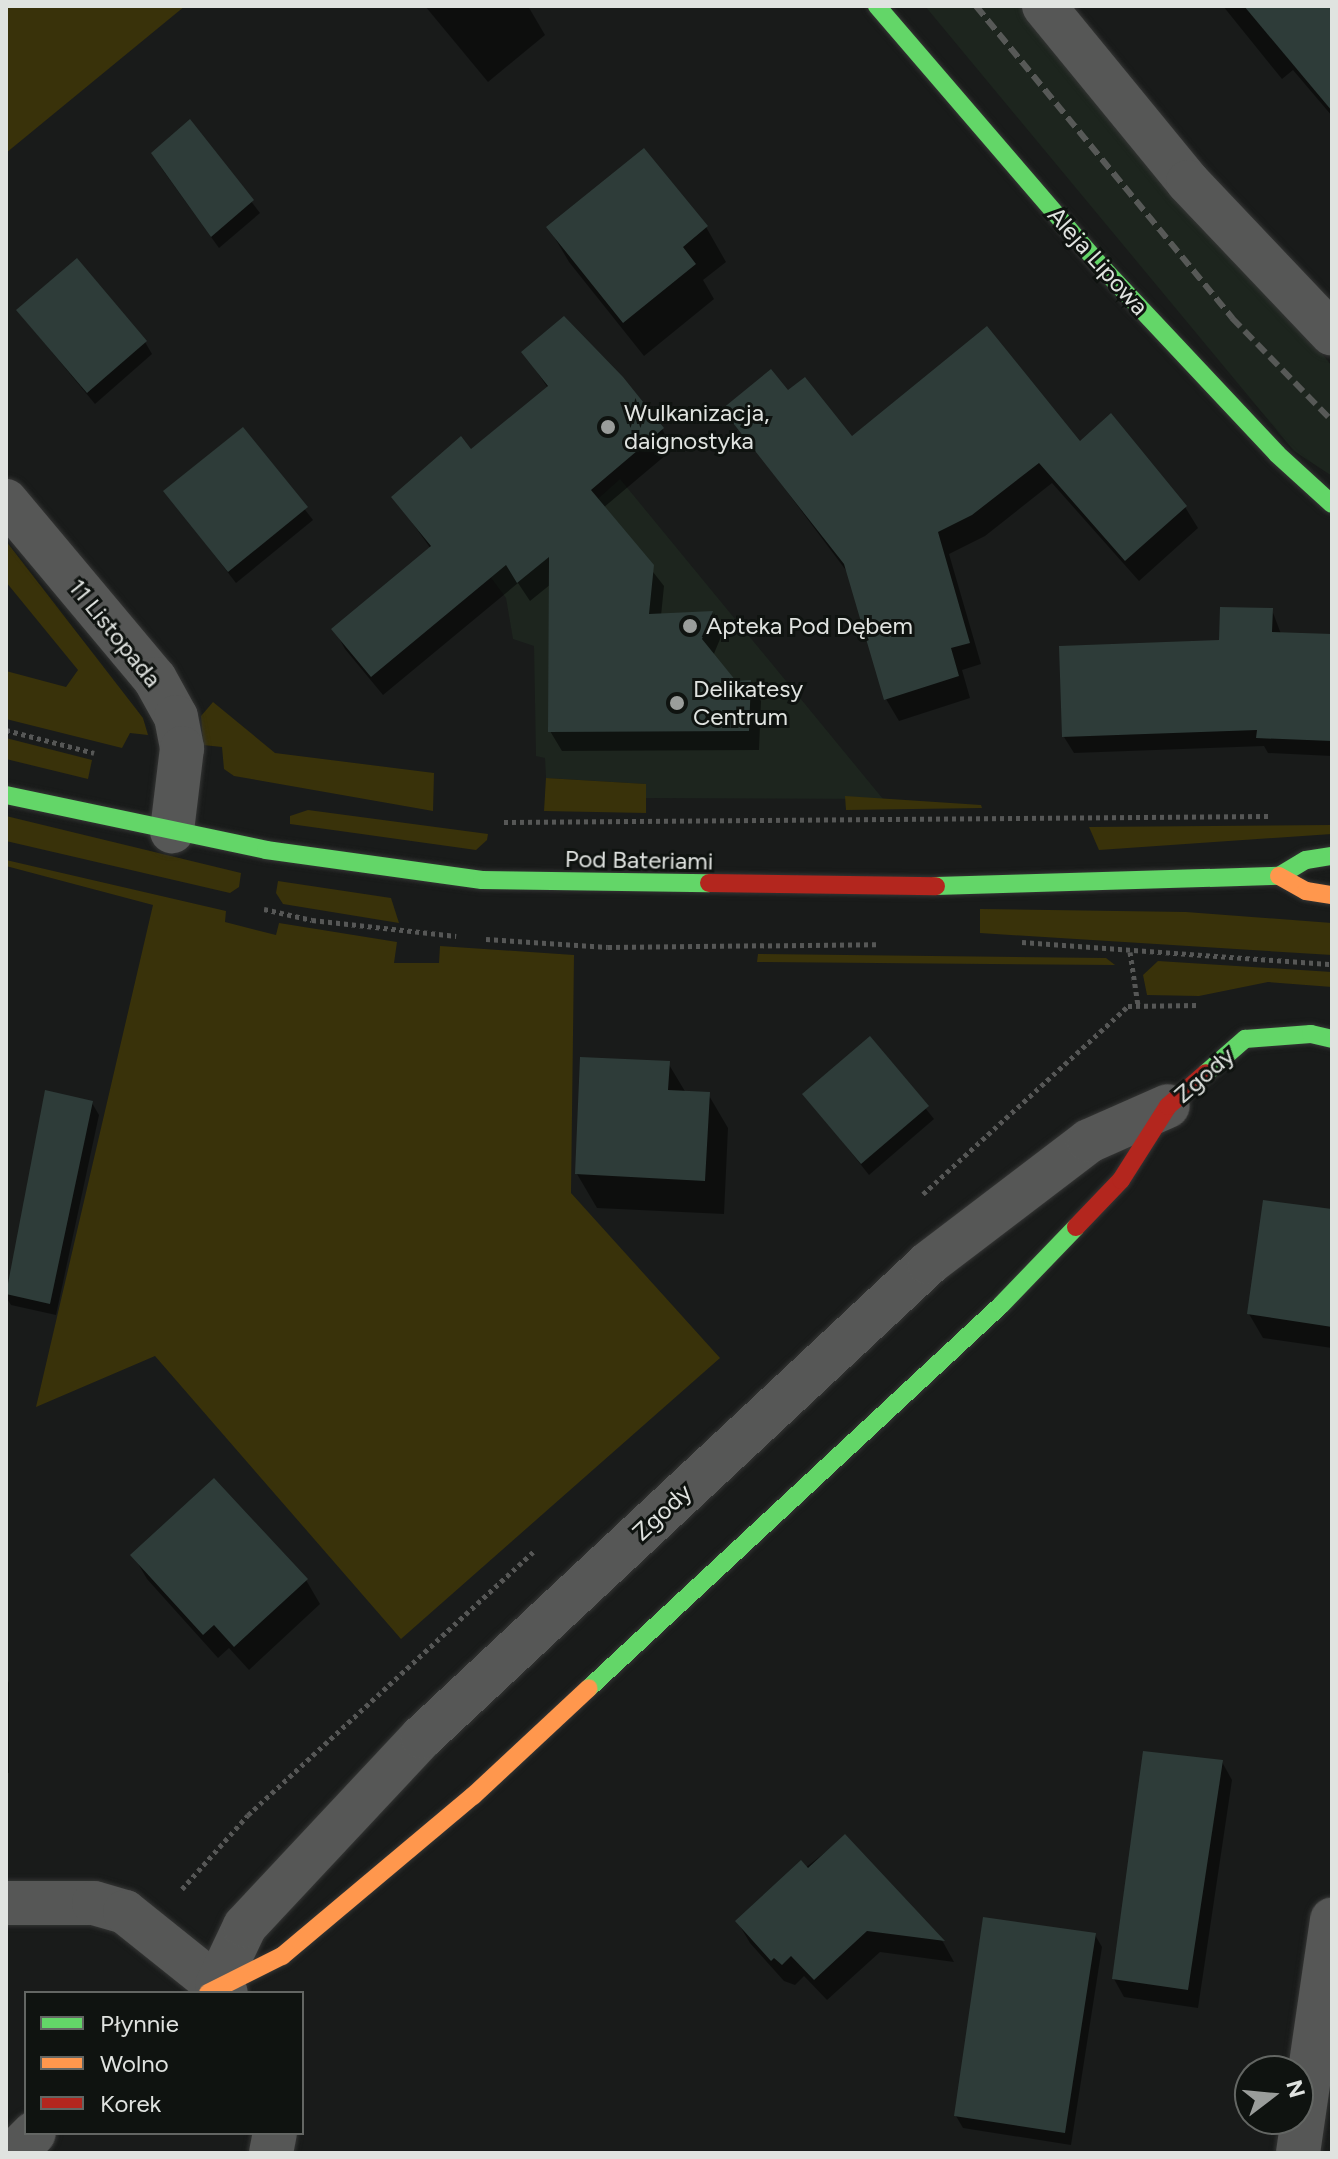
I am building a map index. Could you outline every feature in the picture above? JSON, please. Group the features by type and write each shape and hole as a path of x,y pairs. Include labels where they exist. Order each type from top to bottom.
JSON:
{"street":[{"name":"Aleja Lipowa","path":"877,6 1097,262 1277,454 1332,504"},
{"path":"1044,6 1188,182 1332,334"},
{"name":"11 Listopada","path":"6,501 155,679 176,717 182,748 172,831"},
{"name":"Pod Bateriami","path":"6,795 333,862 482,880 920,886 1279,876 1306,860 1332,856"},
{"name":"Pod Bateriami","path":"1279,876 1306,891 1332,895"},
{"name":"Zgody","path":"217,1990 282,1956 484,1785 1001,1305 1121,1180 1168,1106 1245,1039 1311,1034 1332,1039"},
{"name":"Zgody","path":"217,1990 245,1926 422,1737 929,1263 1089,1141 1168,1106"},
{"path":"6,1903 94,1903 125,1912 217,1990"},
{"path":"1298,2153 1332,1919"},
{"path":"14,2153 32,2135"}],"path":[{"path":"6,730 97,754"},
{"path":"496,822 1285,816"},
{"path":"1130,952 1138,1005"}],"shaded area":[{"path":"6,6 185,6 6,153"},
{"path":"925,6 1034,6 1332,366 1332,476 1294,451"},
{"path":"620,479 883,799 646,798 645,784 546,778 545,758 536,756 534,646 513,639 506,598 478,560 590,506"},
{"path":"6,541 143,718 148,735 130,733 122,748 6,719 6,671 66,687 78,670 6,582"},
{"path":"213,702 275,753 434,773 433,811 234,776 224,769 222,747 203,745 201,716"},
{"path":"6,738 92,760 88,779 6,759"},
{"path":"546,778 646,784 646,813 544,811"},
{"path":"845,796 981,805 982,808 846,810"},
{"path":"308,810 488,834 487,840 476,850 290,824 290,816"},
{"path":"6,816 241,873 239,887 230,893 6,841"},
{"path":"1332,825 1332,834 1099,850 1089,827"},
{"path":"6,860 226,911 225,922 276,935 279,923 397,942 394,963 439,963 440,946 574,955 571,1193 720,1358 401,1639 155,1356 36,1407 153,905 6,866"},
{"path":"278,881 391,898 399,923 283,904 276,893"},
{"path":"980,909 1186,912 1332,923 1332,955 980,933"},
{"path":"758,954 1106,958 1115,965 757,962"},
{"path":"1158,961 1332,972 1332,987 1268,982 1199,996 1147,995 1143,975"}],"building":[{"path":"1244,6 1332,6 1332,111"},
{"path":"190,119 254,200 211,237 151,153"},
{"path":"644,148 708,226 683,247 696,264 623,323 546,227"},
{"path":"77,258 147,341 87,393 16,310"},
{"path":"564,316 623,377 664,428 591,490 654,565 649,614 713,611 702,639 736,681 751,680 749,731 548,732 549,557 517,583 506,565 371,677 331,629 431,546 391,497 461,436 471,449 548,386 521,352"},
{"path":"987,326 1080,441 1111,413 1187,506 1125,561 1039,463 972,515 938,532 970,643 951,648 959,676 884,700 844,564 722,409 771,369 788,390 805,377 852,436"},
{"path":"243,427 308,507 228,572 163,491"},
{"path":"1220,607 1273,608 1272,632 1332,634 1332,741 1256,738 1257,730 1062,737 1059,646 1219,640"},
{"path":"870,1036 929,1106 861,1164 802,1094"},
{"path":"580,1057 670,1061 668,1090 710,1092 705,1181 575,1174"},
{"path":"45,1090 93,1101 50,1304 6,1294"},
{"path":"1263,1200 1332,1209 1332,1327 1247,1314"},
{"path":"214,1478 308,1579 234,1647 214,1625 203,1635 130,1555"},
{"path":"1143,1751 1223,1760 1188,1990 1112,1979"},
{"path":"845,1834 945,1941 867,1931 814,1980 791,1956 782,1965 774,1958 771,1961 735,1921 801,1860 808,1868"},
{"path":"983,1917 1096,1933 1065,2133 954,2116"}],"railway":[{"path":"976,6 1232,318 1332,421"}],"traffic: fast":[{"path":"877,6 1097,262 1277,454 1332,504"},
{"path":"6,795 266,850 482,880 709,883"},
{"path":"936,886 1279,876 1306,860 1332,856"},
{"path":"1206,1073 1245,1039 1311,1034 1332,1039"},
{"path":"589,1688 1001,1305 1076,1227"}],"traffic: slow":[{"path":"1279,876 1306,891 1332,895"},
{"path":"212,1991 282,1956 473,1796 589,1688"}],"traffic: jam":[{"path":"709,883 936,886"},
{"path":"1076,1227 1121,1180 1168,1106 1206,1073"}],"place":[{"name":"Wulkanizacja, daignostyka","path":"608,427"},
{"name":"Apteka Pod Dębem","path":"690,626"},
{"name":"Delikatesy Centrum","path":"677,703"}]}
